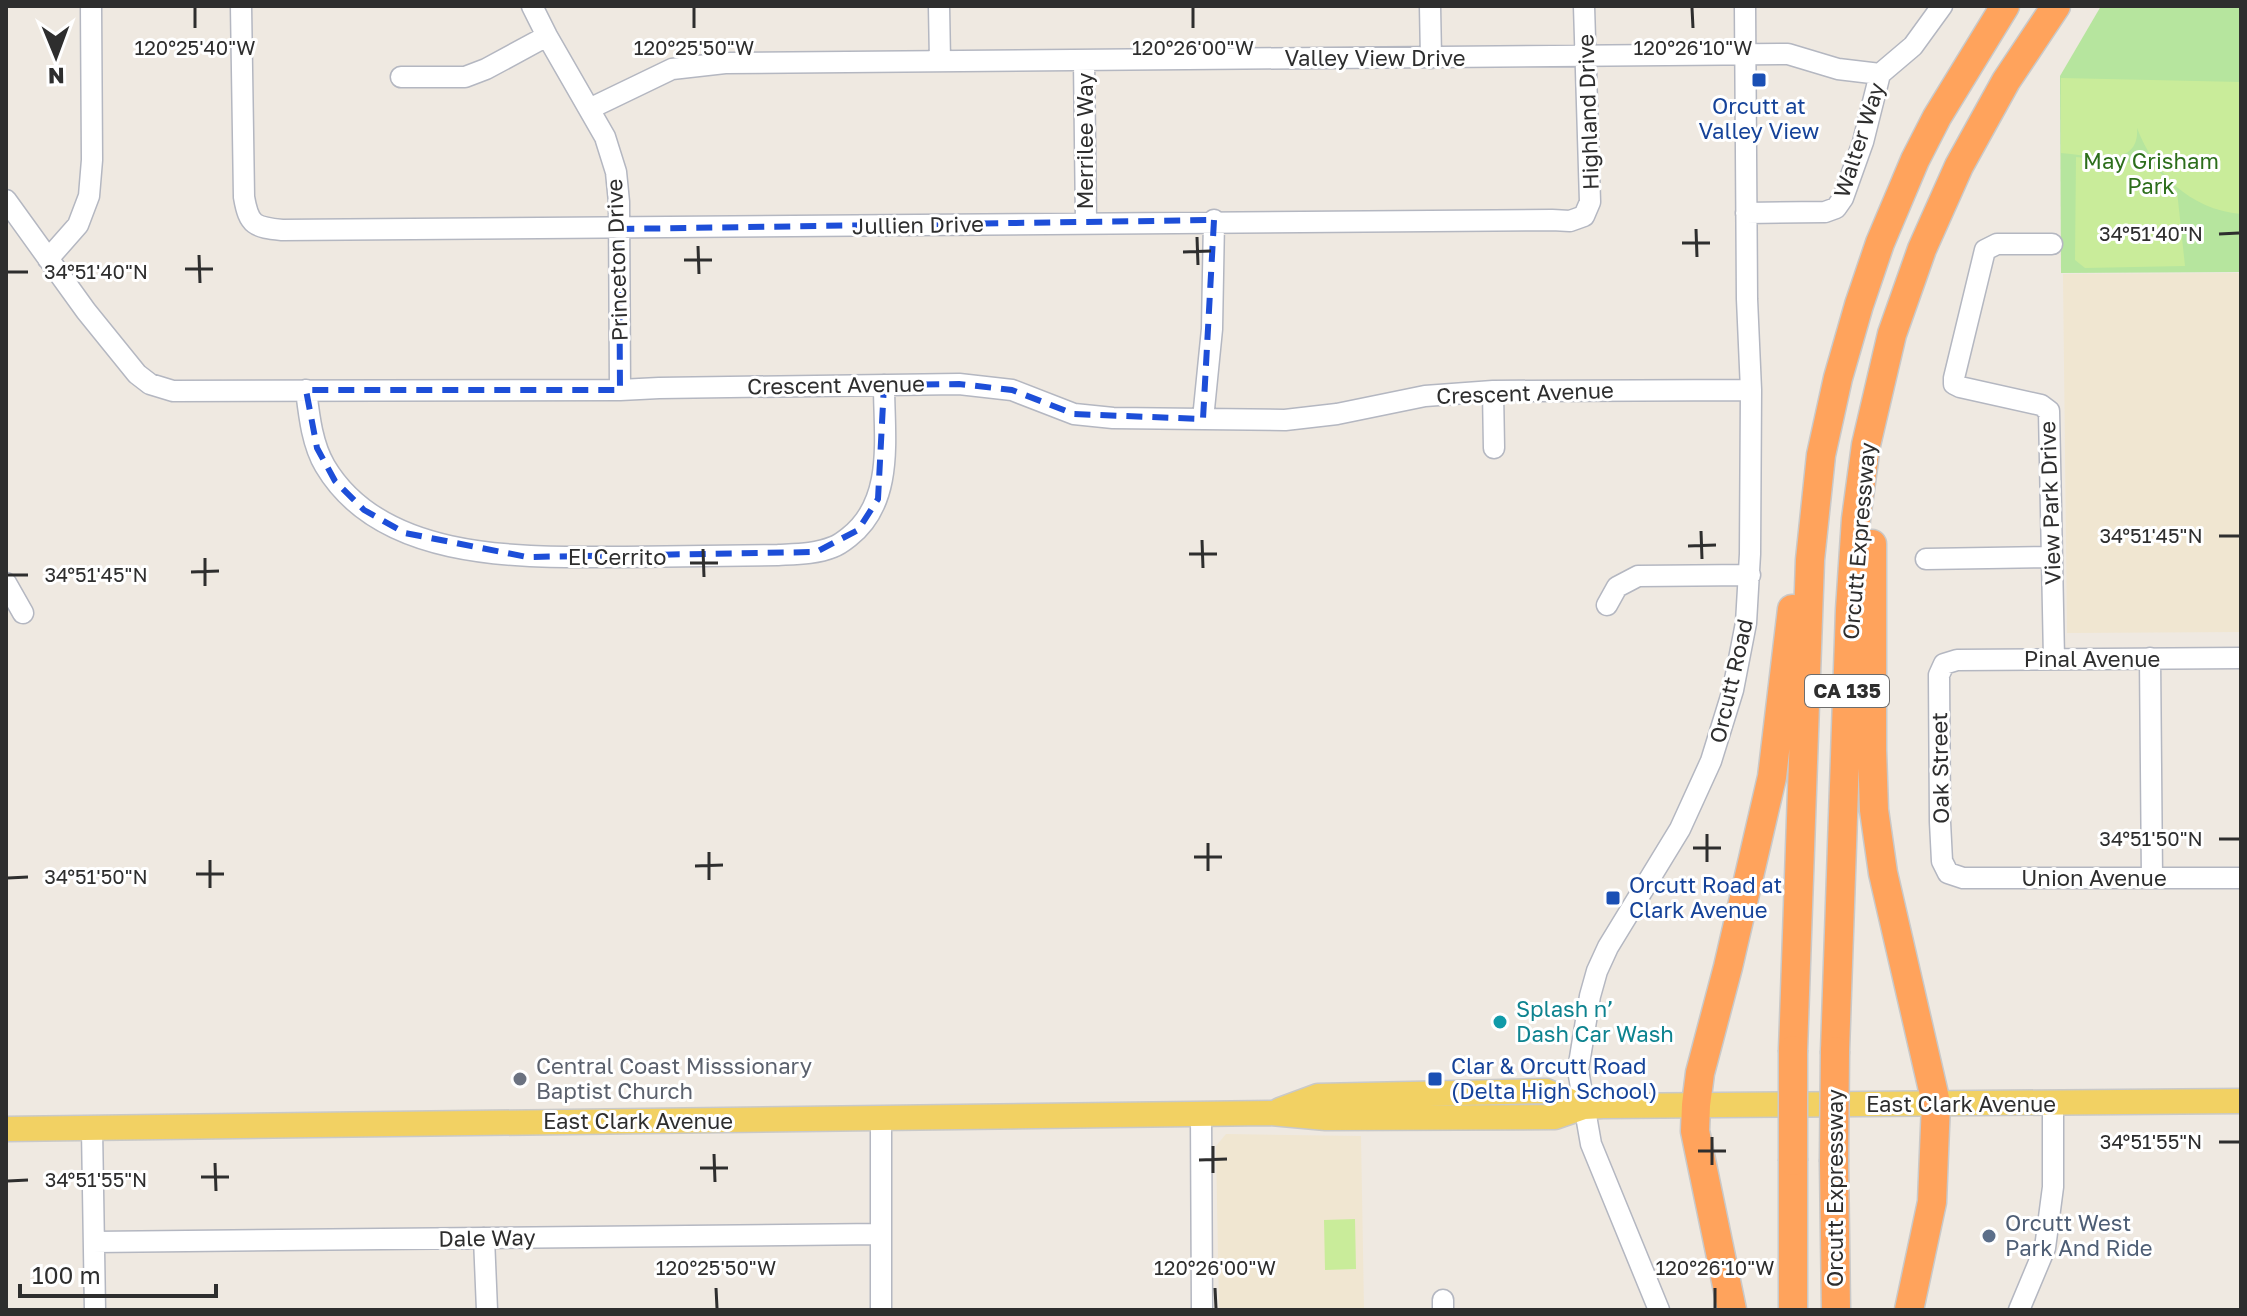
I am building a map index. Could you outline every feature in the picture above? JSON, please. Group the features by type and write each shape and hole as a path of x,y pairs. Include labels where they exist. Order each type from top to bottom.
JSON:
{"highway":[{"name":"Orcutt Expressway","path":"1793,1310 1793,1050 1810,560 1821,455 1838,378 1880,243 1937,117 2005,6"},
{"name":"Orcutt Expressway","path":"1836,1310 1835,1051 1850,610 1856,519 1866,445 1892,334 1922,249 1959,166 2006,81 2056,6"},
{"path":"1892,334 1874,485 1872,530 1874,810 1883,873 1936,1103 1932,1202 1909,1310"},
{"path":"1732,1310 1695,1131 1696,1105 1700,1073 1772,777 1798,561 1821,455"}],"main road":[{"name":"East Clark Avenue","path":"6,1129 1270,1113 1326,1118 1555,1117 1584,1107 2241,1101"}],"street":[{"path":"48,259 78,225 89,196 92,160 91,6"},
{"name":"Jullien Drive","path":"241,6 244,197 247,213 253,224 260,228 619,229 1214,220 1570,221 1584,216"},
{"name":"Princeton Drive","path":"532,6 605,137 616,172 619,202 620,390"},
{"path":"939,6 940,61"},
{"path":"1430,6 1431,58"},
{"name":"Highland Drive","path":"1584,6 1591,187 1590,202 1584,216"},
{"name":"Orcutt Road","path":"1659,1310 1591,1144 1578,1070 1597,971 1608,947 1680,829 1711,761 1740,657 1750,575 1751,390 1747,299 1745,6"},
{"name":"Walter Way","path":"1746,213 1825,212 1836,208 1843,198 1863,142 1880,74 1913,46 1942,6"},
{"path":"401,77 465,77 547,36"},
{"name":"Valley View Drive","path":"589,109 672,69 700,65 1788,54 1838,69 1880,74"},
{"name":"Merrilee Way","path":"1084,61 1086,222"},
{"name":"Crescent Avenue","path":"6,200 137,374 150,384 173,391 620,390 959,384 1012,390 1074,414 1113,418 1285,420 1337,414 1425,396 1493,391 1751,390"},
{"path":"1203,419 1212,329 1214,220"},
{"name":"View Park Drive","path":"2052,244 1997,244 1985,250 1954,384 2041,405 2049,411 2054,659"},
{"name":"El Cerrito","path":"306,390 317,448 335,481 364,510 405,533 470,550 527,557 746,556 816,552 837,546 858,530 870,514 882,483 884,385"},
{"path":"1493,391 1494,448"},
{"path":"1926,559 2052,557"},
{"path":"1607,605 1617,587 1638,576 1750,575"},
{"path":"6,583 23,613"},
{"path":"2150,658 2152,878"},
{"name":"Pinal Avenue","path":"1944,664 1957,660 2241,658"},
{"name":"Oak Street","path":"1944,664 1939,675 1940,822 1942,861 1948,873"},
{"name":"Union Avenue","path":"1948,873 1963,878 2241,878"},
{"path":"2019,1310 2045,1248 2053,1187 2053,1103"},
{"path":"1201,1114 1202,1310"},
{"path":"881,1119 881,1310"},
{"path":"92,1129 95,1310"},
{"name":"Dale Way","path":"94,1242 881,1234"},
{"path":"484,1238 487,1310"}],"highlighted area":[{"path":"1214,220 1203,419 1074,414 1012,390 959,384 884,385 878,499 858,530 816,552 527,557 405,533 364,510 335,481 317,448 306,390 620,390 619,229"}],"shaded area":[{"path":"2241,273 2241,632 2067,633 2063,274"},
{"path":"1226,1134 1361,1136 1364,1310 1219,1310 1216,1146"}],"green space":[{"name":"May Grisham Park","path":"2101,6 2241,6 2241,272 2061,273 2060,76"},
{"path":"2061,78 2241,82 2241,214 2205,205 2176,186 2154,160 2137,128 2136,141 2122,155 2099,157 2061,153"},
{"path":"2076,157 2153,165 2177,191 2185,266 2085,268 2075,260"},
{"path":"1355,1219 1356,1269 1325,1270 1324,1220"}],"place":[{"name":"Orcutt at Valley View","path":"1759,80"},
{"name":"Orcutt Road at Clark Avenue","path":"1613,898"},
{"name":"Splash n’ Dash Car Wash","path":"1500,1022"},
{"name":"Central Coast Misssionary Baptist Church","path":"520,1079"},
{"name":"Clar & Orcutt Road (Delta High School)","path":"1435,1079"},
{"name":"Orcutt West Park And Ride","path":"1989,1236"}]}
